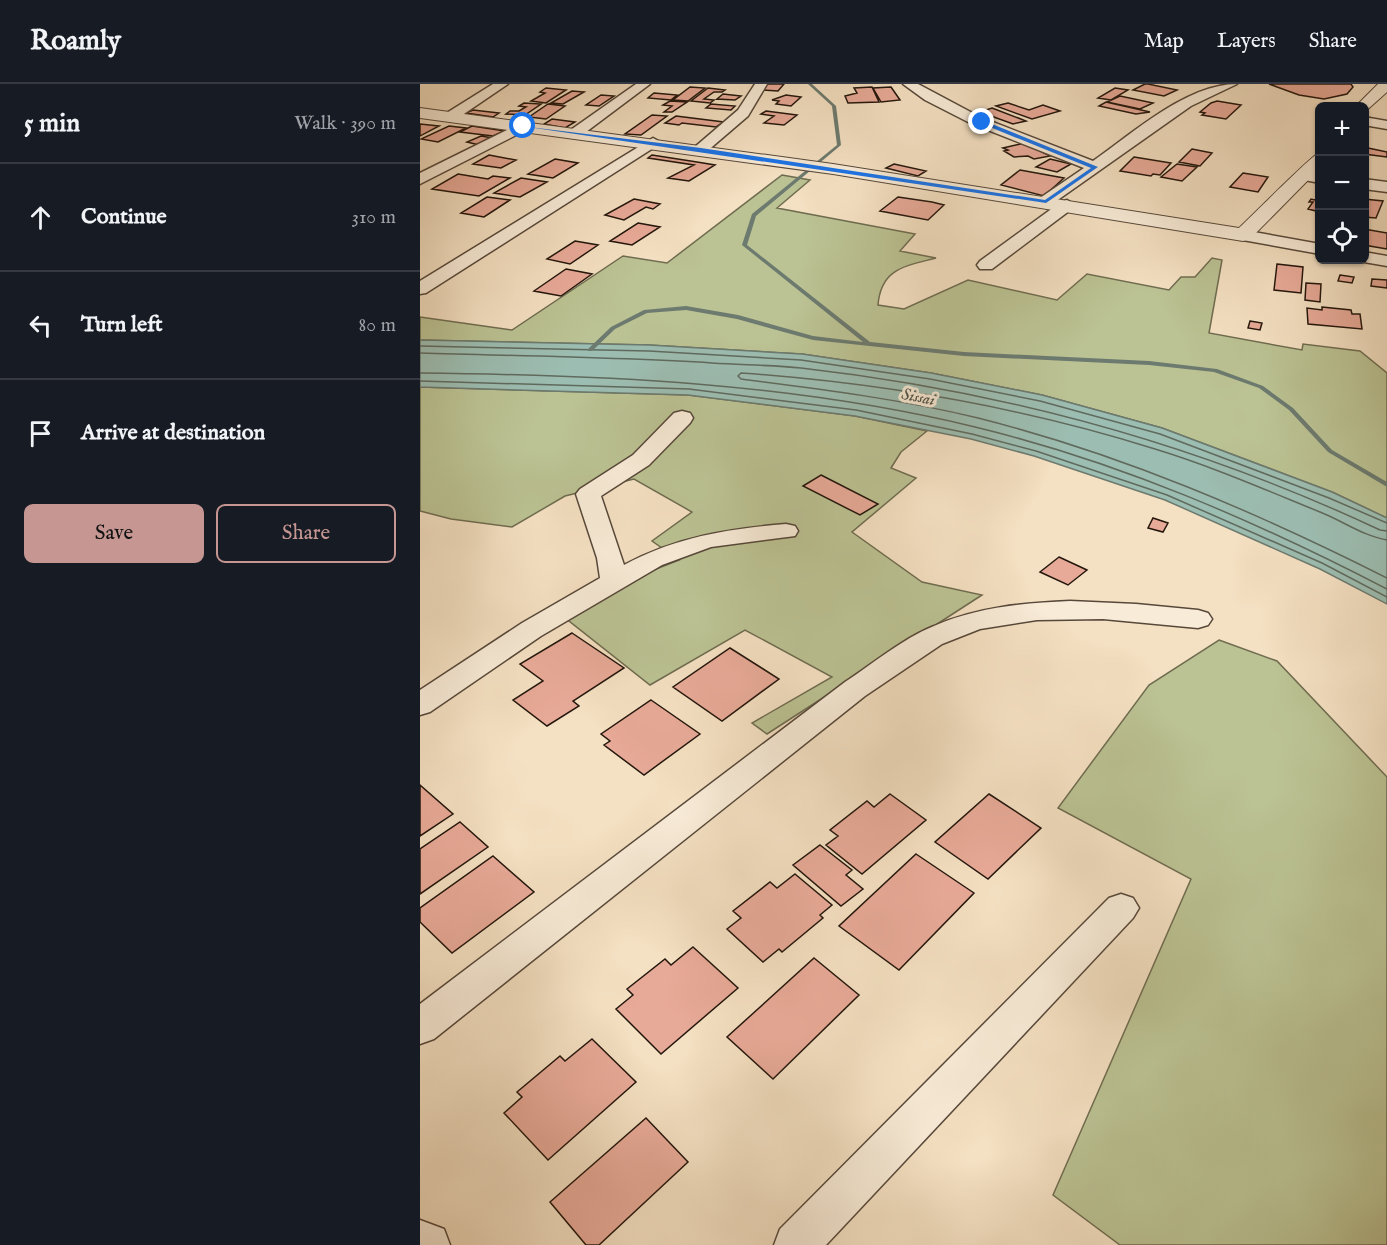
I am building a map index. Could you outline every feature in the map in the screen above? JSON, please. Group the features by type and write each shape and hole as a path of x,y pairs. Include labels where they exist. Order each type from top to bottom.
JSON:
{"street":[{"path":"450,117 502,84"},
{"path":"577,132 644,84"},
{"path":"701,149 743,113 761,84"},
{"path":"909,84 927,97 982,122 1095,167"},
{"path":"1046,201 1186,103 1231,84"},
{"path":"1367,102 1387,84"},
{"path":"420,114 701,149 1046,201 1315,248"},
{"path":"1369,122 1387,124"},
{"path":"420,179 523,126"},
{"path":"420,289 653,142"},
{"path":"1244,235 1312,177"},
{"path":"1369,185 1387,187"},
{"path":"986,266 1067,205"},
{"path":"1369,258 1387,261"},
{"path":"613,581 610,558 588,494 641,460 682,418"},
{"path":"420,705 468,670 613,581 651,561 688,546 727,537 786,531"},
{"path":"420,1027 855,689 908,653 945,632 980,621 1016,615 1076,610 1125,611 1198,619"},
{"path":"796,1245 1121,908"},
{"path":"420,1242 428,1245"}],"green space":[{"path":"782,175 810,180 777,208 915,234 900,251 936,258 905,267 890,276 884,283 878,305 904,309 968,280 1057,300 1087,274 1169,290 1181,277 1195,277 1212,258 1222,260 1209,333 1302,350 1303,344 1360,351 1387,373 1387,518 1332,492 1162,428 1042,395 931,373 802,354 649,345 420,340 420,317 512,330 623,256 667,263"},
{"path":"420,387 688,395 855,416 927,431 901,452 891,468 916,478 852,532 922,582 982,595 767,734 752,723 832,677 745,630 650,685 564,617 623,582 679,560 652,541 692,512 634,479 565,496 512,527 451,519 420,511"},
{"path":"1219,640 1277,661 1387,777 1387,1245 1120,1245 1053,1195 1191,879 1058,808 1149,685"}],"water":[{"name":"Sissai","path":"420,340 649,345 802,354 931,373 1042,395 1162,428 1332,492 1387,518 1387,604 1320,569 1165,500 1034,456 971,439 855,416 688,395 420,387"}],"building":[{"path":"767,84 784,84 778,91 761,90"},
{"path":"1145,84 1177,90 1164,96 1133,90"},
{"path":"1269,84 1351,84 1353,87 1347,94 1324,99 1299,95"},
{"path":"690,87 705,88 688,101 673,100"},
{"path":"872,87 879,102 848,103 845,96 857,93 854,88"},
{"path":"891,87 900,100 881,102 873,88"},
{"path":"546,88 566,90 546,103 531,101 545,93 540,92"},
{"path":"708,88 725,90 714,92 704,99 714,100 710,103 691,101"},
{"path":"1115,88 1128,90 1111,100 1098,98"},
{"path":"572,91 584,92 563,104 551,103"},
{"path":"654,93 677,95 671,100 648,98"},
{"path":"723,94 741,96 735,100 717,99"},
{"path":"601,95 614,96 599,106 586,105"},
{"path":"786,95 801,97 791,106 776,104 779,101 772,100"},
{"path":"1120,96 1153,103 1140,109 1107,102"},
{"path":"670,101 687,102 672,112 664,112 672,106 663,105"},
{"path":"1217,101 1241,105 1226,119 1202,115 1205,113 1200,112"},
{"path":"1106,102 1150,112 1136,114 1099,106"},
{"path":"524,103 541,104 525,115 506,114 526,107 519,106"},
{"path":"1008,103 1029,110 1043,105 1060,111 1032,119 996,106"},
{"path":"548,104 565,106 546,119 529,117"},
{"path":"711,104 735,106 731,110 706,108"},
{"path":"992,108 1026,121 1013,124 980,112"},
{"path":"473,110 499,113 493,117 466,113"},
{"path":"766,111 797,115 784,125 764,123 774,116 761,114"},
{"path":"652,115 667,116 641,135 625,134"},
{"path":"676,116 724,122 716,127 665,123"},
{"path":"552,119 575,122 565,128 544,124"},
{"path":"420,124 439,126 420,136"},
{"path":"449,126 466,128 438,142 421,139"},
{"path":"472,126 505,131 493,136 460,132"},
{"path":"481,136 493,138 479,145 467,142"},
{"path":"1025,143 1050,156 1034,159 1028,156 1014,157 1003,148"},
{"path":"1369,148 1387,152 1387,157 1369,155"},
{"path":"1192,149 1212,153 1200,166 1179,162"},
{"path":"489,155 516,160 501,168 473,164"},
{"path":"652,155 715,165 689,181 668,178 694,165 648,158"},
{"path":"1134,157 1171,163 1160,175 1151,176 1120,171"},
{"path":"555,159 578,163 553,178 528,174"},
{"path":"1050,159 1071,164 1057,172 1036,167"},
{"path":"894,164 926,171 918,176 886,168"},
{"path":"1177,164 1197,167 1182,181 1161,177"},
{"path":"1020,170 1064,178 1044,196 1001,185"},
{"path":"1243,173 1268,177 1258,192 1230,187"},
{"path":"458,174 488,179 493,176 510,178 479,196 432,189"},
{"path":"521,178 547,182 520,197 494,193"},
{"path":"487,197 510,200 484,217 461,213"},
{"path":"898,197 944,205 928,220 880,211"},
{"path":"634,199 660,204 653,209 646,207 624,220 605,215"},
{"path":"1311,199 1315,200 1315,211 1308,209 1313,202 1309,202"},
{"path":"1369,200 1383,201 1376,218 1369,217"},
{"path":"638,223 660,227 632,245 610,241"},
{"path":"1369,230 1387,233 1387,249 1369,246"},
{"path":"575,241 598,245 570,264 547,259"},
{"path":"1277,264 1303,267 1301,293 1274,290"},
{"path":"566,269 592,274 561,296 534,291"},
{"path":"1340,275 1354,277 1352,283 1338,281"},
{"path":"1372,279 1387,280 1387,288 1371,286"},
{"path":"1306,283 1321,284 1320,302 1305,300"},
{"path":"1322,307 1351,310 1352,314 1360,314 1362,329 1308,324 1307,308 1322,310"},
{"path":"1250,321 1262,323 1260,330 1248,328"},
{"path":"821,475 878,504 860,515 803,486"},
{"path":"1153,518 1168,523 1163,532 1148,528"},
{"path":"1059,557 1087,570 1068,585 1040,572"},
{"path":"572,633 624,668 573,701 579,706 547,726 513,700 543,681 520,664"},
{"path":"730,648 779,679 722,721 673,687"},
{"path":"651,700 700,734 644,775 604,745 610,741 601,734"},
{"path":"420,785 453,814 420,836"},
{"path":"890,794 926,820 862,874 826,845 838,836 830,830 867,801 874,807"},
{"path":"989,794 1041,828 988,879 935,842"},
{"path":"460,822 488,847 420,894 420,849"},
{"path":"820,845 852,870 846,875 863,889 841,906 793,865"},
{"path":"916,854 974,893 899,970 839,926"},
{"path":"493,856 534,892 452,953 420,922 420,908"},
{"path":"795,874 832,905 820,915 823,918 782,952 779,949 763,962 727,929 741,918 733,911 770,882 777,888"},
{"path":"693,947 738,988 661,1054 616,1009 633,995 627,989 665,959 671,965"},
{"path":"814,958 859,995 773,1079 727,1037"},
{"path":"592,1039 636,1082 548,1160 504,1113 522,1097 517,1092 560,1056 565,1061"},
{"path":"646,1118 688,1162 599,1245 586,1245 550,1202"}],"waterway":[{"path":"810,84 834,106 839,145 754,215 744,245 868,343"},
{"path":"590,350 613,328 646,311 686,308 738,317 813,338 964,354 1149,363 1215,370 1261,387 1291,409 1330,451 1387,485"}],"route":[{"path":"523,126 701,149 1046,201 1095,167 982,122"}]}
